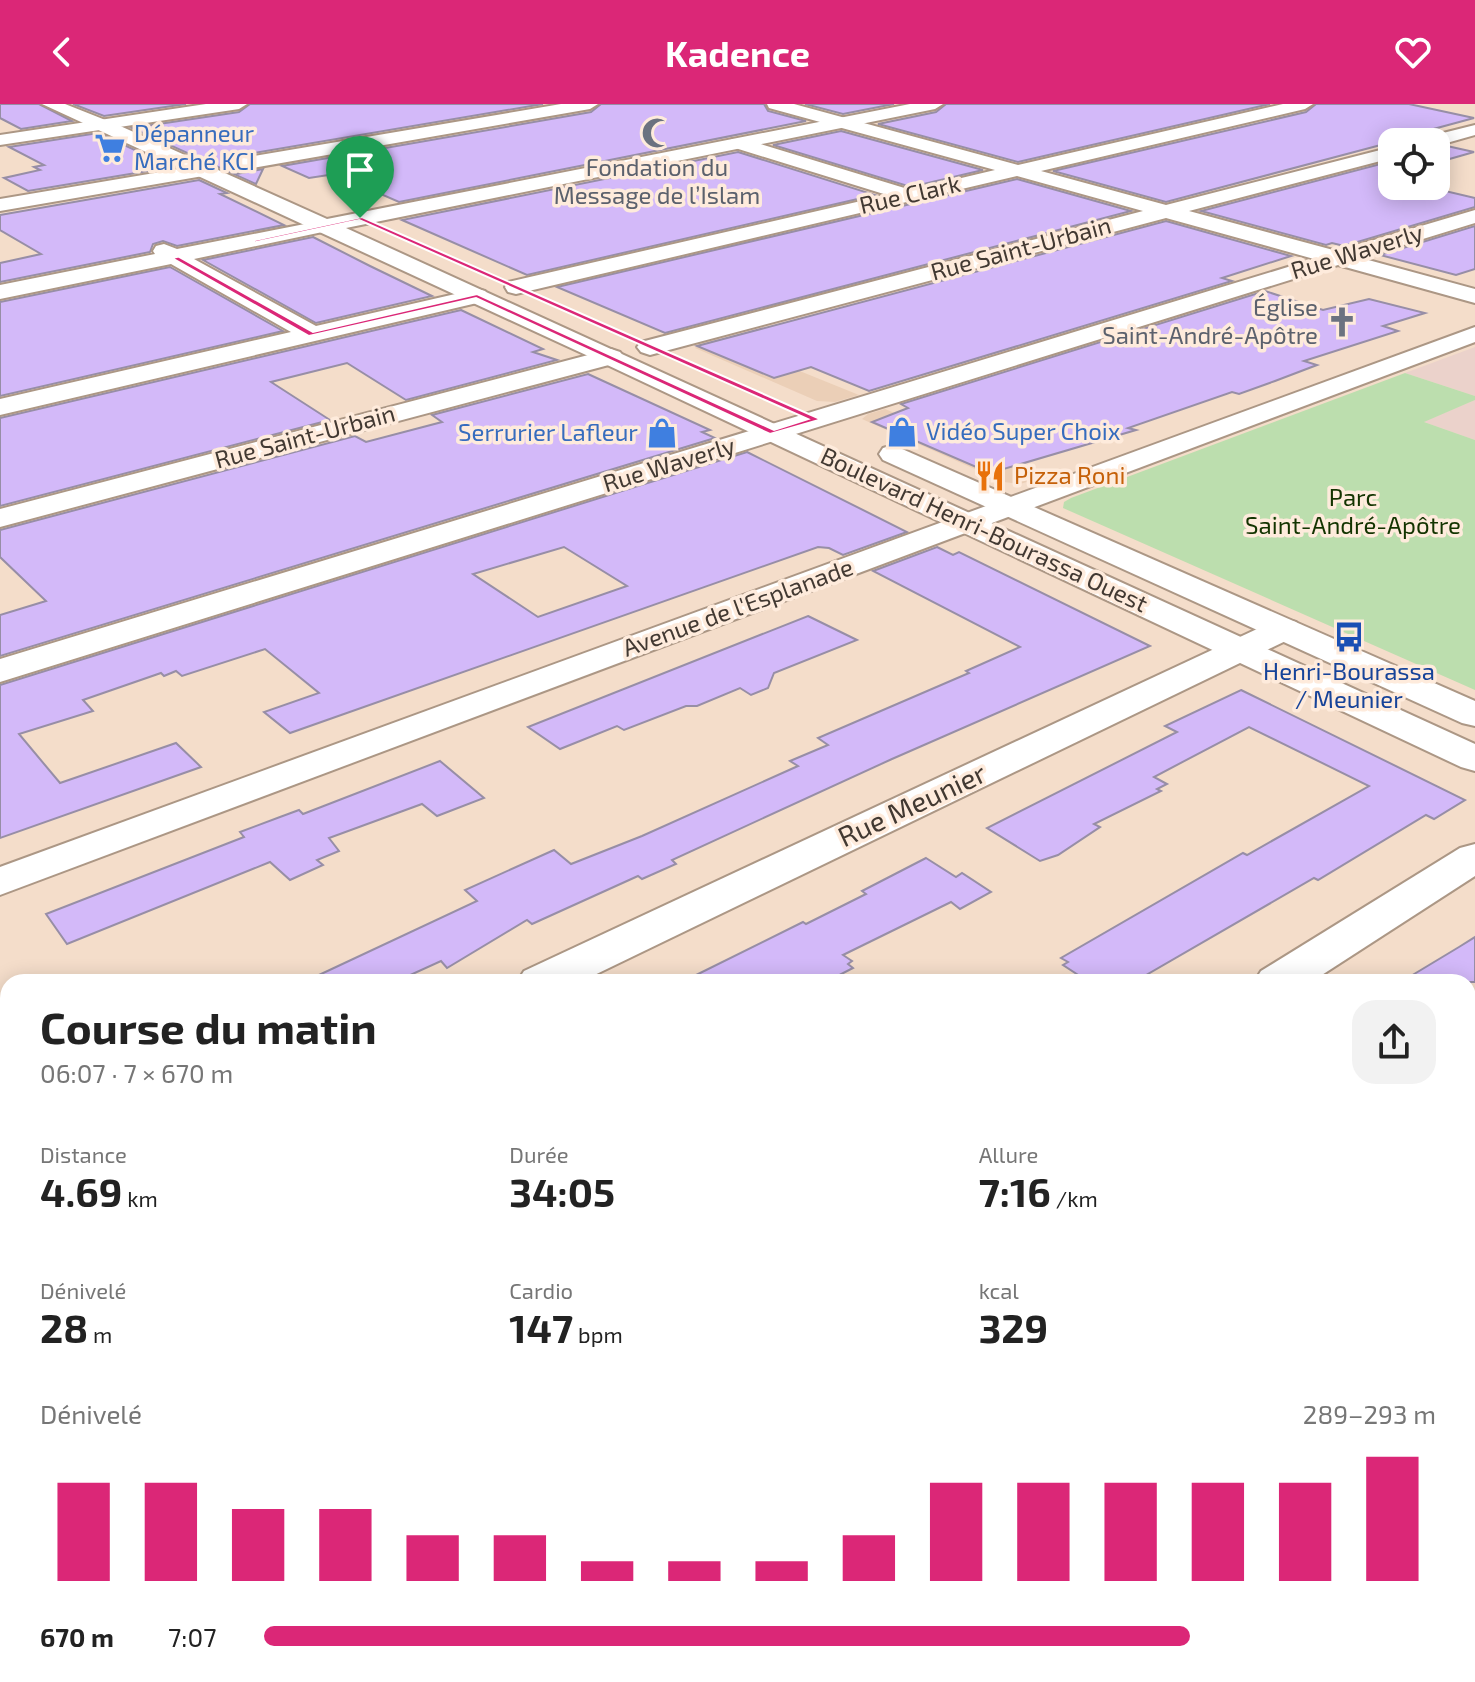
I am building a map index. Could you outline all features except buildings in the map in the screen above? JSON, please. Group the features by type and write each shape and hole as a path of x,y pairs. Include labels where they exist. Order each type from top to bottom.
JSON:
{"street":[{"path":"50,104 102,125 271,180"},
{"path":"94,104 171,135"},
{"path":"0,140 239,104"},
{"path":"0,205 214,163 552,104"},
{"path":"0,197 590,104"},
{"path":"775,104 1475,296"},
{"path":"0,292 325,218 366,216 935,104"},
{"name":"Rue Clark","path":"516,287 1305,104"},
{"path":"1450,137 1475,130"},
{"path":"738,143 911,195"},
{"name":"Rue Saint-Urbain","path":"693,366 642,343 1378,156"},
{"name":"Boulevard Henri-Bourassa Ouest","path":"214,163 325,218 484,286 611,357 776,418 967,522 1475,759"},
{"path":"366,216 402,237"},
{"name":"Rue Waverly","path":"0,671 776,418 815,420 1475,216"},
{"path":"0,283 169,254 312,334"},
{"path":"0,407 312,334 484,286"},
{"name":"Boulevard Henri-Bourassa Ouest","path":"484,286 516,287 554,304"},
{"name":"Avenue de l'Esplanade","path":"0,882 1475,334"},
{"name":"Rue Saint-Urbain","path":"0,518 611,357"},
{"name":"Boulevard Henri-Bourassa Ouest","path":"815,420 1475,715"},
{"name":"Rue Meunier","path":"558,974 1284,629"},
{"path":"1291,974 1475,857"}],"shaded area":[{"path":"718,338 859,395 835,402 817,401 695,348 701,342"},
{"path":"1475,347 1475,396 1405,373"},
{"path":"1475,400 1475,440 1424,422 1425,421"},
{"path":"885,409 1047,476 1020,484 1004,482 862,419"}],"green space":[{"name":"Parc Saint-André-Apôtre","path":"1405,373 1475,396 1475,400 1424,422 1475,440 1475,690 1063,508 1064,502 1071,498"}],"place":[{"name":"Fondation du Message de l’Islam","path":"657,133"},
{"name":"Dépanneur Marché KCI","path":"110,148"},
{"name":"Église Saint-André-Apôtre","path":"1342,322"},
{"name":"Vidéo Super Choix","path":"902,432"},
{"name":"Serrurier Lafleur","path":"662,433"},
{"name":"Pizza Roni","path":"990,476"},
{"name":"Henri-Bourassa / Meunier","path":"1349,637"}],"route":[{"path":"360,218 815,420 773,433 477,296 312,334 175,258 360,218"}]}
